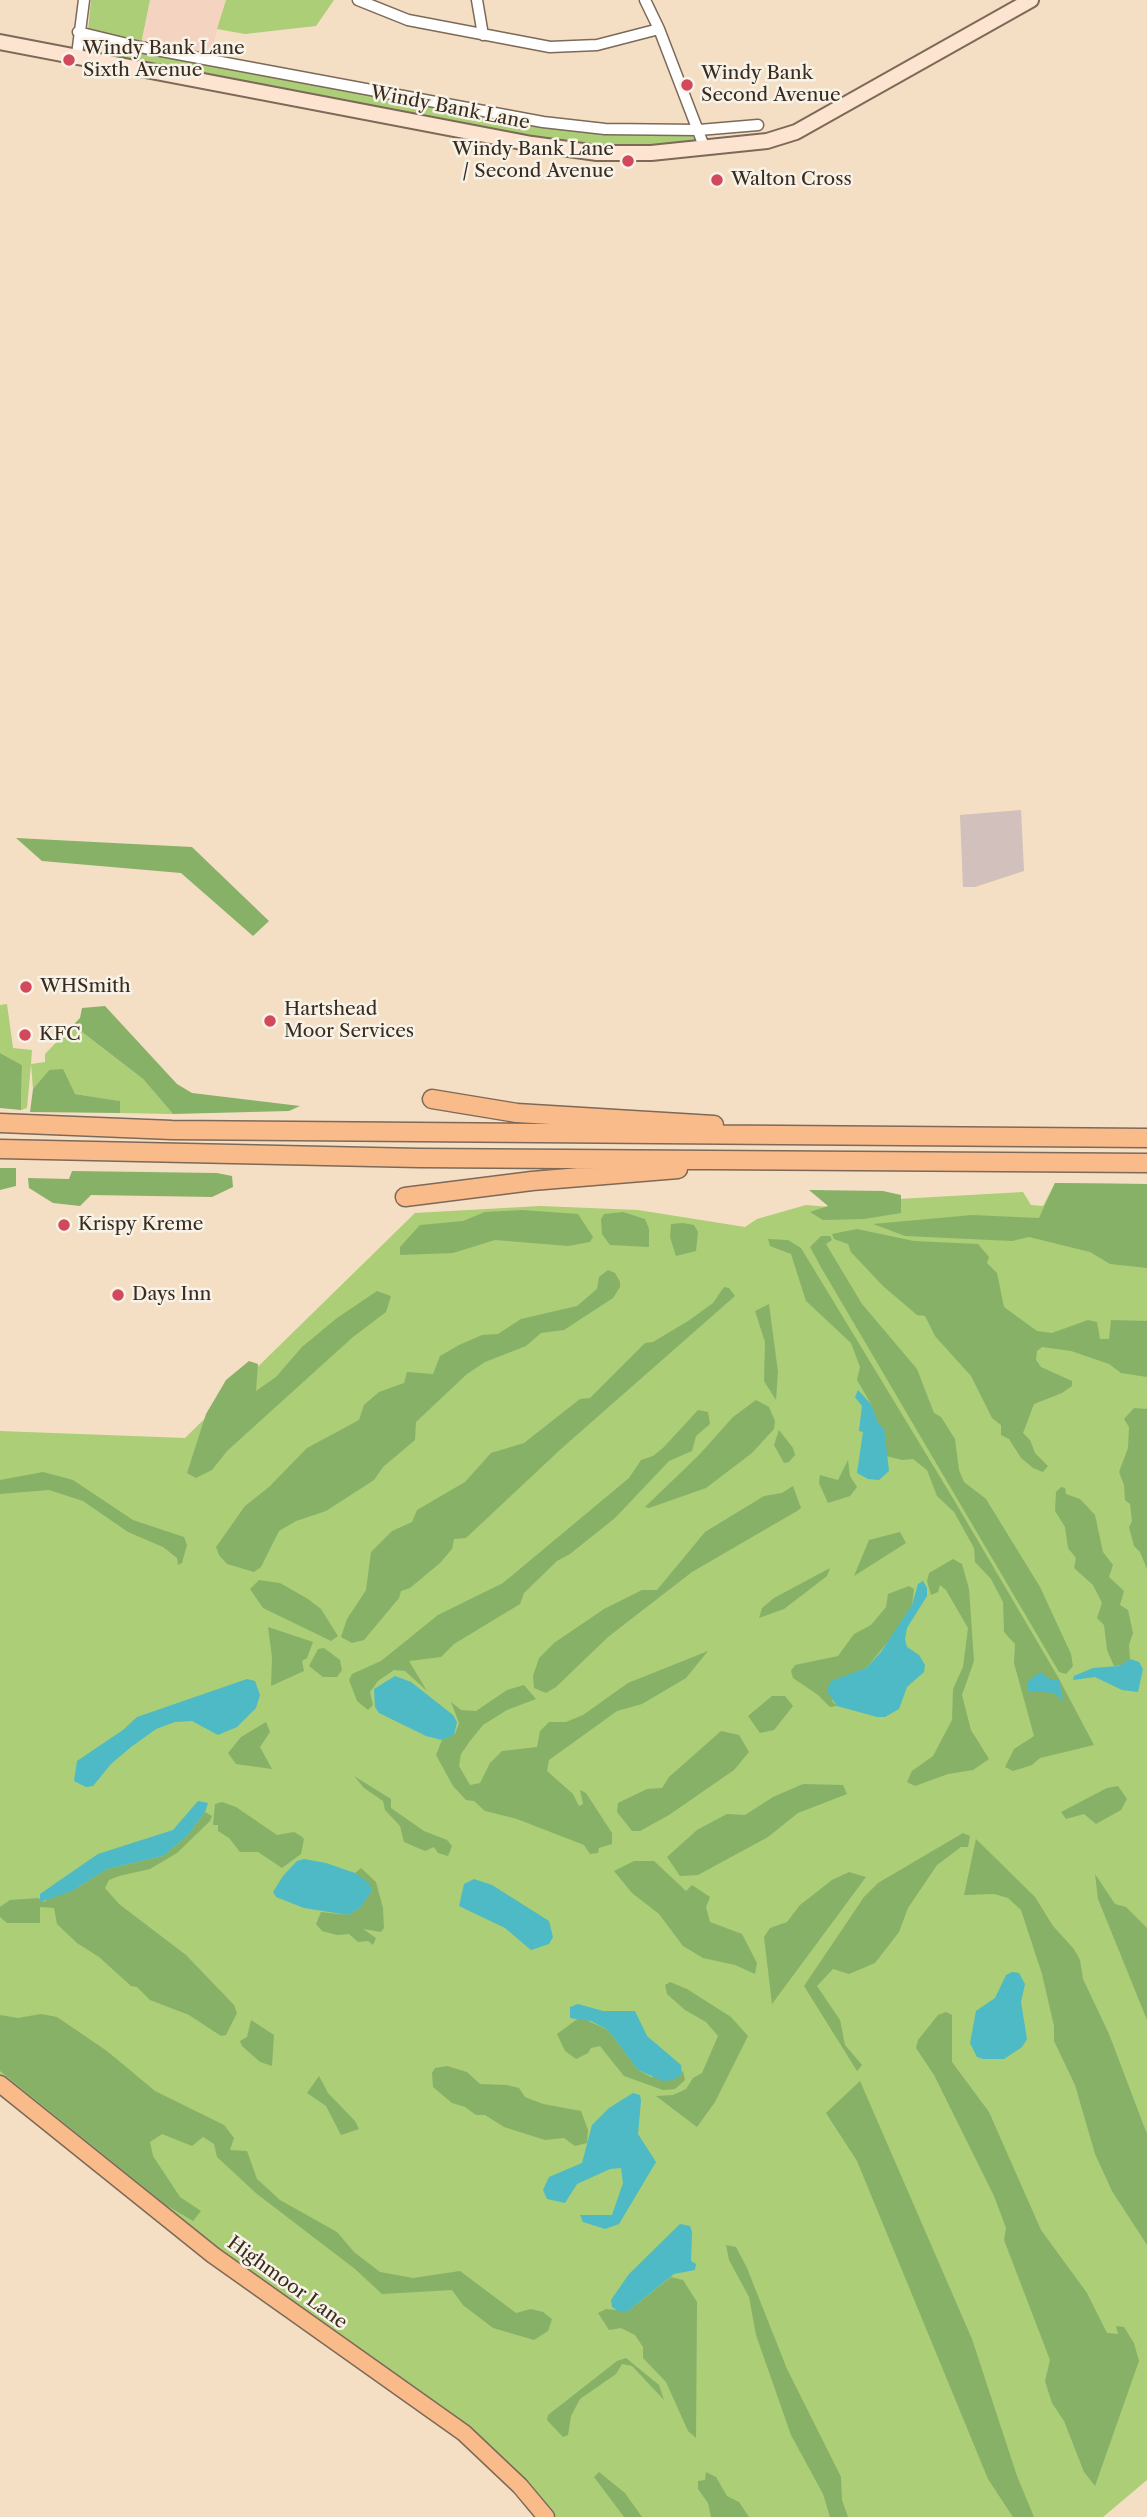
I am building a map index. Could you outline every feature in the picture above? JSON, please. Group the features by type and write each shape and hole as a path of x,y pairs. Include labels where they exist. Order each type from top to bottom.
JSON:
{"highway":[{"path":"432,1099 517,1113 675,1121 798,1136"},
{"path":"0,1123 160,1130 1147,1138"},
{"path":"0,1149 419,1158 1147,1163"},
{"path":"405,1197 532,1181 786,1160"}],"main road":[{"name":"Windy Bank Lane","path":"0,41 532,144 597,153 705,149 767,141 796,132 1031,0"},
{"name":"Highmoor Lane","path":"0,2084 213,2255 464,2433 520,2486 546,2517"}],"street":[{"path":"77,55 84,0"},
{"path":"358,0 408,20 550,47 585,46 659,29"},
{"path":"477,0 483,35"},
{"path":"645,0 659,29 705,149"},
{"name":"Windy Bank Lane","path":"78,32 141,47 543,122 605,129 699,130 758,125"}],"shaded area":[{"path":"150,0 226,0 209,59 141,47"},
{"path":"1021,810 1024,871 975,887 963,887 960,815"}],"green space":[{"path":"91,0 150,0 141,44 88,31"},
{"path":"226,0 334,0 316,26 245,34 217,29"},
{"path":"98,37 543,122 699,130 705,149 597,153 106,61 108,49 97,46"},
{"path":"16,838 192,847 269,921 253,936 181,873 42,861"},
{"path":"7,1004 13,1048 32,1050 27,1108 21,1110 22,1065 0,1053 0,1005"},
{"path":"105,1006 177,1084 192,1093 300,1106 289,1111 173,1114 143,1079 73,1025 80,1018 82,1008"},
{"path":"73,1025 143,1079 173,1114 120,1113 119,1101 75,1094 49,1070 33,1089 31,1064 45,1062 45,1054"},
{"path":"0,1053 22,1065 21,1110 0,1108"},
{"path":"63,1069 75,1094 120,1101 120,1113 30,1112 33,1089 49,1070"},
{"path":"0,1168 16,1168 16,1186 0,1190"},
{"path":"72,1171 217,1173 232,1176 233,1187 212,1197 91,1195 80,1206 53,1203 29,1188 28,1178 69,1179"},
{"path":"1055,1183 1147,1184 1147,2480 1103,2517 546,2517 464,2433 310,2327 0,2084 0,1431 185,1438 415,1213 540,1206 638,1210 745,1227 757,1219 806,1205 829,1207 880,1200 1023,1192 1031,1205 1043,1206"},
{"path":"1055,1183 1147,1184 1147,1268 1110,1264 1090,1252 1029,1237 1012,1241 905,1236 873,1224 972,1215 1039,1218"},
{"path":"809,1190 883,1191 901,1195 901,1213 864,1219 823,1220 810,1212 828,1206"},
{"path":"522,1210 578,1214 593,1237 590,1242 568,1246 495,1240 453,1253 400,1255 400,1247 420,1225 463,1221 485,1212"},
{"path":"623,1212 645,1219 649,1229 649,1247 610,1245 602,1234 601,1219 604,1214"},
{"path":"671,1224 694,1225 698,1232 696,1251 676,1256 670,1237"},
{"path":"857,1229 914,1241 978,1244 989,1257 987,1263 997,1273 1004,1307 1037,1331 1052,1333 1088,1320 1097,1322 1100,1339 1109,1339 1111,1320 1147,1321 1147,1377 1121,1373 1109,1364 1071,1351 1042,1347 1037,1351 1036,1360 1041,1367 1072,1381 1072,1386 1034,1404 1023,1433 1030,1440 1035,1453 1048,1466 1043,1472 1033,1468 1021,1458 1009,1439 1001,1435 1001,1425 992,1418 971,1376 935,1336 925,1316 917,1315 883,1286 851,1252 848,1244 834,1239 832,1234"},
{"path":"821,1236 830,1236 832,1240 826,1244 862,1304 917,1369 934,1413 941,1417 955,1439 959,1470 964,1482 986,1499 1040,1587 1071,1654 1073,1666 1066,1674 1059,1672 822,1269 810,1247"},
{"path":"768,1239 788,1240 801,1248 954,1500 1058,1677 1094,1745 1040,1758 1032,1765 1013,1771 1005,1767 1014,1749 1034,1736 1014,1663 1015,1644 1004,1632 1003,1602 991,1579 975,1562 974,1548 954,1512 937,1496 927,1470 913,1459 902,1460 886,1456 871,1404 857,1380 860,1367 851,1343 806,1301 791,1254 770,1246"},
{"path":"608,1270 615,1273 620,1282 613,1298 564,1330 541,1333 526,1346 485,1362 467,1374 416,1422 415,1440 383,1467 374,1480 326,1511 296,1521 279,1531 261,1567 254,1572 227,1564 219,1555 216,1547 245,1506 269,1487 307,1448 359,1420 364,1405 379,1392 404,1383 407,1372 433,1374 440,1356 482,1335 498,1334 521,1319 577,1306 597,1289 599,1277"},
{"path":"724,1287 729,1288 735,1296 562,1448 466,1538 454,1539 452,1549 440,1563 410,1588 401,1591 399,1598 364,1640 352,1643 341,1637 347,1619 366,1590 371,1552 392,1531 412,1522 417,1510 465,1482 491,1453 524,1443 580,1399 590,1398 645,1343 653,1342 688,1321 713,1303"},
{"path":"377,1291 391,1296 386,1312 353,1337 227,1451 212,1470 196,1478 187,1473 206,1414 226,1380 249,1361 258,1364 256,1391 276,1377 302,1347 337,1318"},
{"path":"769,1304 778,1372 776,1400 764,1381 765,1342 755,1311"},
{"path":"756,1400 769,1407 775,1421 774,1429 752,1453 706,1488 649,1508 645,1507 699,1455 733,1417"},
{"path":"1134,1408 1147,1409 1147,1569 1140,1552 1134,1546 1129,1527 1132,1521 1130,1504 1125,1500 1124,1485 1119,1472 1128,1448 1129,1427 1124,1419"},
{"path":"698,1410 708,1412 710,1424 696,1436 692,1451 669,1461 615,1518 570,1554 557,1561 524,1593 520,1604 454,1644 441,1657 409,1661 427,1691 405,1671 394,1670 378,1681 370,1692 373,1705 368,1710 357,1701 349,1680 352,1674 381,1661 438,1615 503,1583 629,1478 641,1460 653,1456 663,1448"},
{"path":"779,1430 793,1448 795,1455 789,1462 784,1463 774,1445"},
{"path":"848,1460 850,1476 857,1487 850,1496 828,1503 819,1483 820,1475 838,1480"},
{"path":"43,1472 73,1480 133,1520 184,1537 187,1545 182,1563 178,1565 177,1558 163,1547 128,1532 83,1501 49,1490 0,1494 0,1480"},
{"path":"793,1486 801,1508 692,1572 608,1637 556,1687 546,1693 534,1688 533,1676 539,1658 554,1643 604,1609 642,1590 657,1590 705,1532 764,1496 782,1493"},
{"path":"1061,1487 1065,1488 1066,1494 1080,1499 1095,1515 1103,1552 1113,1565 1109,1577 1124,1591 1120,1605 1128,1610 1133,1633 1129,1645 1130,1659 1124,1665 1114,1666 1107,1650 1104,1625 1097,1618 1102,1603 1093,1585 1074,1568 1076,1558 1068,1548 1065,1527 1055,1511 1056,1492"},
{"path":"900,1532 906,1543 854,1576 869,1540"},
{"path":"953,1559 962,1564 969,1589 974,1661 962,1695 971,1730 989,1759 973,1770 948,1774 915,1786 907,1782 912,1771 933,1756 952,1720 953,1689 963,1667 968,1628 946,1590 940,1585 938,1592 931,1595 927,1581 929,1573"},
{"path":"830,1568 827,1576 784,1609 759,1618 762,1608 774,1598"},
{"path":"259,1580 280,1583 308,1599 321,1609 338,1636 331,1641 263,1608 250,1589"},
{"path":"909,1586 914,1589 912,1605 892,1637 866,1668 844,1679 832,1701 837,1706 830,1707 793,1678 791,1671 795,1665 838,1656 854,1634 871,1625 886,1607 888,1594"},
{"path":"268,1627 313,1642 307,1658 302,1661 304,1671 271,1686 272,1657"},
{"path":"324,1648 340,1660 342,1670 337,1677 323,1677 309,1666 318,1649"},
{"path":"708,1651 686,1678 642,1704 617,1711 549,1760 547,1771 573,1794 579,1806 583,1804 580,1790 586,1793 612,1833 612,1844 599,1848 598,1853 590,1854 584,1845 517,1819 485,1811 474,1801 466,1800 453,1786 436,1755 442,1740 455,1734 459,1723 451,1702 461,1710 476,1711 507,1690 524,1685 536,1699 507,1710 483,1725 470,1741 461,1754 459,1766 470,1785 480,1783 490,1763 502,1751 537,1747 540,1731 549,1722 566,1722 583,1715 628,1683"},
{"path":"772,1696 785,1696 793,1706 774,1730 760,1733 748,1716"},
{"path":"266,1722 270,1732 260,1747 272,1769 236,1764 228,1753 241,1737"},
{"path":"721,1731 739,1735 749,1752 734,1770 669,1815 640,1831 632,1831 617,1812 618,1803 647,1789 662,1788 669,1777"},
{"path":"354,1776 391,1799 391,1808 424,1831 447,1840 452,1846 448,1856 438,1853 434,1847 425,1851 404,1842 400,1826 385,1810 383,1801 364,1788"},
{"path":"803,1784 843,1785 847,1794 798,1813 768,1837 698,1875 680,1876 667,1857 697,1830 727,1814 745,1815 773,1797"},
{"path":"1118,1786 1127,1799 1121,1810 1096,1824 1084,1814 1066,1819 1061,1812 1107,1788"},
{"path":"222,1802 236,1807 277,1835 294,1832 301,1836 304,1839 301,1854 282,1868 258,1852 240,1852 229,1838 218,1831 218,1825 213,1825 215,1804"},
{"path":"205,1812 212,1816 210,1821 177,1853 150,1869 109,1880 105,1888 119,1904 186,1955 234,2005 237,2013 226,2035 221,2036 189,2015 150,2000 137,1987 131,1986 57,1924 54,1908 40,1907 40,1923 7,1923 0,1917 0,1907 10,1900 38,1898 44,1902 50,1897 72,1891 107,1869 163,1856 188,1835"},
{"path":"963,1833 970,1836 968,1847 961,1847 937,1865 908,1908 899,1932 875,1963 849,1974 833,1969 817,1986 840,2020 845,2045 862,2065 857,2071 804,1986 864,1897 878,1883"},
{"path":"976,1839 1035,1897 1053,1926 1074,1949 1080,1960 1083,1979 1109,2034 1147,2134 1147,2245 1112,2191 1095,2154 1075,2085 1054,2041 1054,2026 1042,1974 1021,1910 1008,1898 994,1894 964,1895"},
{"path":"634,1861 654,1861 686,1891 692,1885 710,1897 706,1907 710,1922 742,1934 757,1963 755,1974 735,1965 703,1958 683,1946 659,1914 632,1893 614,1871"},
{"path":"361,1868 376,1882 383,1908 384,1928 381,1932 363,1929 376,1938 373,1945 368,1941 358,1942 349,1934 337,1935 322,1931 316,1924 321,1912 348,1915 360,1908 372,1890 355,1873"},
{"path":"849,1872 866,1877 772,2004 764,1937 770,1928 787,1922 800,1905 832,1880"},
{"path":"1095,1874 1115,1904 1126,1907 1147,1928 1147,2020 1098,1899"},
{"path":"670,1982 687,1989 731,2017 748,2036 715,2102 697,2127 656,2096 673,2095 686,2089 693,2078 702,2073 718,2036 706,2022 685,2010 667,1994 665,1985"},
{"path":"946,2012 952,2015 952,2062 989,2112 1041,2230 1087,2293 1107,2333 1118,2334 1116,2326 1124,2327 1134,2343 1139,2361 1095,2486 1084,2472 1064,2421 1052,2403 1045,2381 1050,2360 1004,2240 1006,2228 994,2196 934,2075 916,2048 918,2040 938,2015"},
{"path":"41,2014 57,2017 107,2051 155,2091 224,2125 234,2138 230,2150 247,2151 257,2179 280,2200 337,2232 354,2252 380,2272 413,2278 460,2271 516,2313 531,2309 543,2312 552,2319 548,2331 534,2340 493,2328 463,2305 452,2290 382,2294 355,2269 257,2194 217,2157 214,2144 203,2137 192,2146 162,2134 150,2142 153,2156 180,2197 201,2211 193,2221 166,2205 0,2071 0,2015 18,2018"},
{"path":"580,2017 608,2030 638,2070 651,2077 681,2074 683,2071 685,2080 675,2089 663,2090 624,2076 600,2046 591,2048 588,2053 576,2059 565,2051 557,2034"},
{"path":"251,2020 274,2035 272,2066 260,2062 242,2046 240,2041 247,2037"},
{"path":"447,2066 467,2072 480,2084 519,2088 525,2097 543,2104 581,2111 588,2130 587,2143 575,2146 564,2138 545,2140 504,2127 485,2115 476,2115 465,2107 452,2103 433,2087 432,2073 435,2068"},
{"path":"319,2076 328,2093 355,2121 359,2129 341,2135 326,2106 307,2093"},
{"path":"860,2081 972,2339 1017,2476 1034,2517 1013,2517 988,2479 857,2161 826,2113"},
{"path":"726,2245 736,2247 747,2268 787,2369 841,2477 842,2500 848,2517 830,2517 823,2494 791,2435 756,2335 749,2297 729,2260"},
{"path":"671,2277 683,2280 697,2302 696,2438 688,2431 666,2382 643,2358 643,2347 635,2335 621,2328 609,2330 598,2313 606,2309 628,2311"},
{"path":"626,2358 659,2385 664,2400 632,2366 622,2364 616,2374 580,2399 571,2416 568,2435 563,2437 547,2420 548,2415 617,2361"},
{"path":"599,2472 625,2493 642,2517 624,2517 594,2477"},
{"path":"706,2472 716,2477 727,2496 739,2502 749,2517 711,2517 708,2503 698,2489 698,2481 705,2480"}],"water":[{"path":"858,1390 871,1404 878,1423 884,1428 889,1471 879,1480 868,1479 857,1473 863,1432 859,1431 862,1406 855,1397"},
{"path":"923,1581 927,1596 907,1628 905,1639 907,1647 919,1655 925,1665 924,1672 907,1687 899,1709 885,1717 877,1717 837,1706 827,1691 831,1681 866,1668 881,1652 912,1605 918,1584"},
{"path":"1130,1659 1139,1662 1143,1669 1138,1692 1122,1690 1095,1677 1073,1680 1074,1676 1093,1668 1119,1666"},
{"path":"1040,1672 1051,1680 1059,1679 1063,1702 1055,1693 1028,1691 1027,1682"},
{"path":"395,1676 411,1682 453,1715 457,1722 454,1735 442,1740 426,1736 379,1713 375,1707 374,1689"},
{"path":"247,1679 255,1681 260,1695 256,1708 237,1727 218,1735 192,1721 175,1722 156,1729 131,1747 111,1764 93,1786 86,1787 74,1781 77,1761 123,1730 137,1717"},
{"path":"198,1801 208,1803 205,1812 188,1835 163,1856 107,1869 72,1891 40,1902 40,1894 98,1854 173,1830"},
{"path":"304,1859 355,1873 369,1883 372,1891 360,1908 348,1915 304,1908 276,1897 273,1892 283,1876 297,1861"},
{"path":"474,1879 492,1885 549,1921 553,1937 549,1944 531,1950 505,1928 459,1906 464,1884"},
{"path":"1019,1973 1025,1984 1021,2002 1027,2039 1022,2047 1004,2059 977,2057 970,2043 976,2011 995,1998 1006,1975"},
{"path":"578,2004 603,2011 635,2011 647,2036 681,2065 682,2074 673,2080 663,2081 638,2070 608,2030 591,2021 570,2018 570,2007"},
{"path":"633,2093 640,2095 641,2101 638,2134 656,2162 619,2224 605,2229 583,2222 580,2215 612,2215 623,2183 621,2168 610,2169 577,2184 565,2203 547,2199 543,2190 549,2177 582,2163 592,2125 609,2108"},
{"path":"680,2224 690,2226 692,2232 691,2261 696,2264 695,2270 674,2274 628,2311 620,2312 612,2307 611,2300 629,2274"}],"place":[{"name":"Windy Bank Lane Sixth Avenue","path":"69,60"},
{"name":"Windy Bank Second Avenue","path":"687,85"},
{"name":"Windy Bank Lane / Second Avenue","path":"628,161"},
{"name":"Walton Cross","path":"717,180"},
{"name":"WHSmith","path":"26,987"},
{"name":"Hartshead Moor Services","path":"270,1021"},
{"name":"KFC","path":"25,1035"},
{"name":"Krispy Kreme","path":"64,1225"},
{"name":"Days Inn","path":"118,1295"}]}
